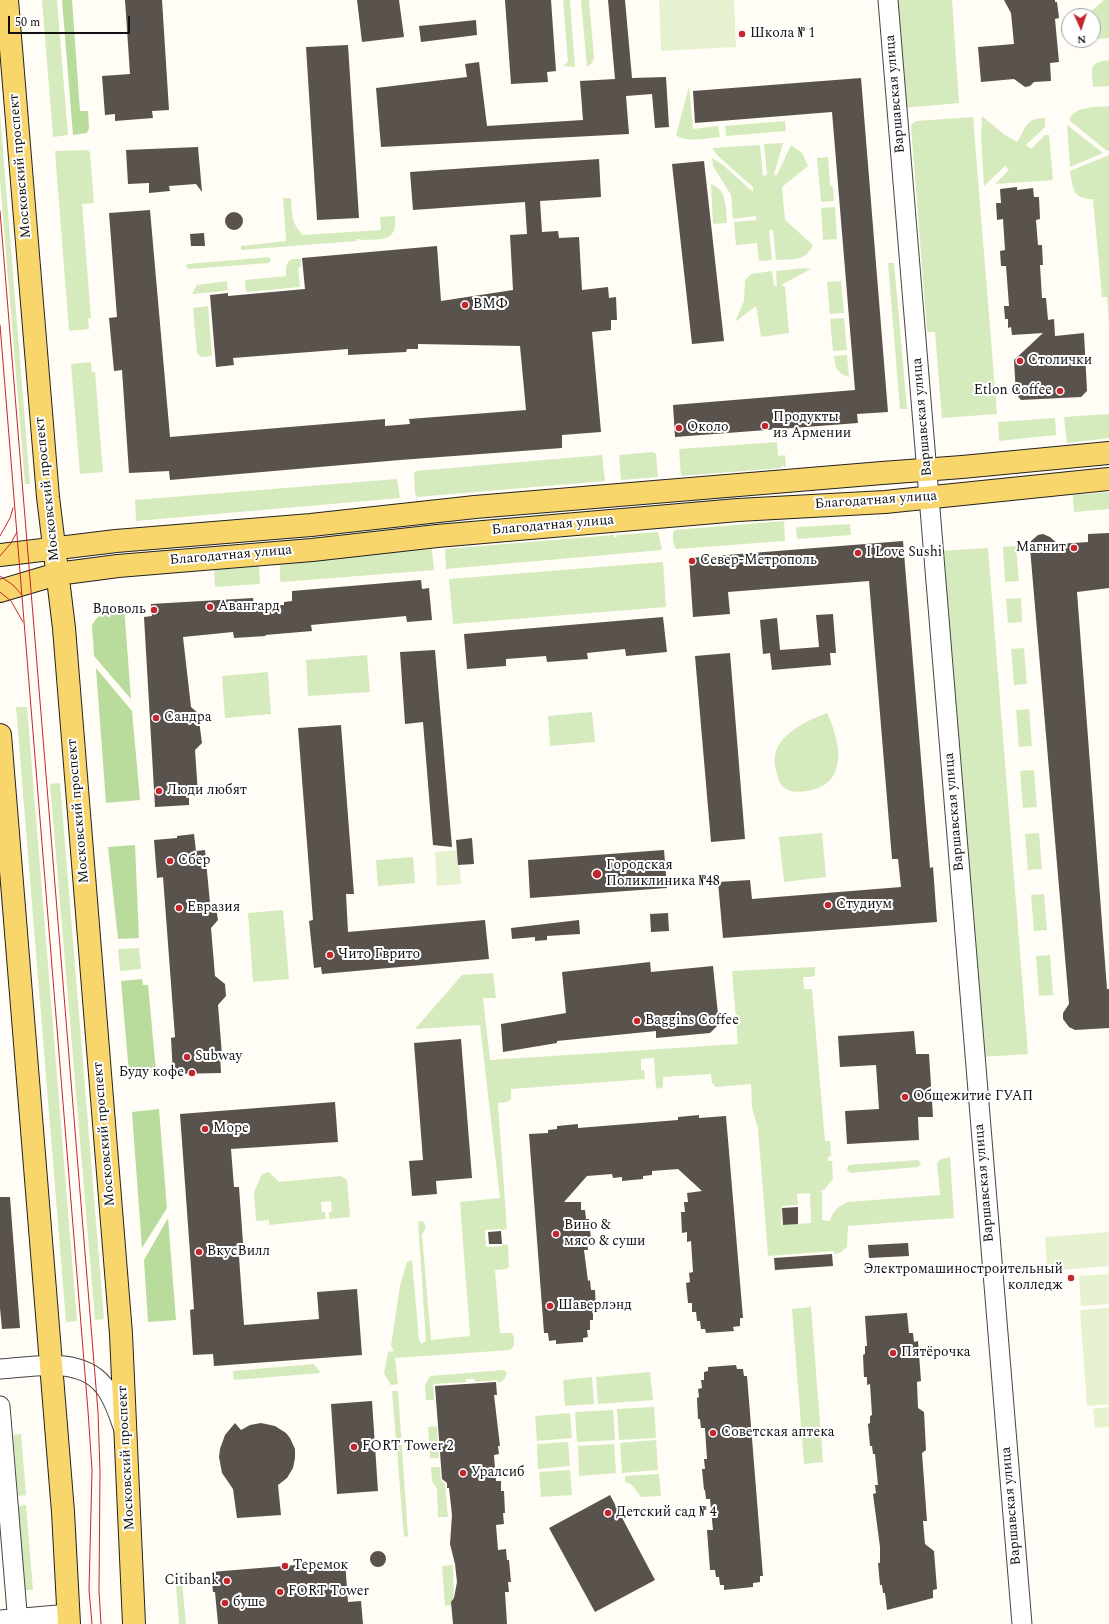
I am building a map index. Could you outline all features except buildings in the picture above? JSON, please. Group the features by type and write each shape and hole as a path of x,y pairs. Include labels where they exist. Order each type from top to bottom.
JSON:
{"main road":[{"name":"Московский проспект","path":"7,0 39,400 53,549 64,628 121,1326 134,1624"},
{"name":"Благодатная улица","path":"0,555 116,541 311,525 475,507 927,470 1109,453"},
{"name":"Благодатная улица","path":"0,591 57,574 118,566 312,550 422,537 738,510 929,498 1109,479"},
{"path":"0,735 63,1512 69,1619"}],"street":[{"name":"Варшавская улица","path":"888,0 1022,1624"},
{"path":"0,1369 51,1366 73,1367 85,1372 103,1384 117,1411 126,1436"},
{"path":"0,1406 12,1621 69,1619"}],"green space":[{"path":"42,0 57,0 68,135 53,137"},
{"path":"62,0 72,0 80,111 88,111 89,128 87,133 73,135"},
{"path":"563,0 570,0 575,67 563,66 568,62"},
{"path":"581,0 589,0 594,58 592,63 587,67"},
{"path":"659,0 734,0 736,47 661,51"},
{"path":"894,0 952,0 959,103 903,108"},
{"path":"1104,0 1109,0 1109,38 1101,38 1101,8 1095,8"},
{"path":"1109,60 1109,86 1093,87 1092,71 1094,65 1102,61"},
{"path":"689,87 693,129 718,126 720,137 686,139 676,135"},
{"path":"1109,106 1109,150 1107,151 1069,120 1076,112 1086,108"},
{"path":"0,113 30,484 25,484 0,180"},
{"path":"982,116 1005,135 1017,142 1027,124 1038,118 1045,118 1045,127 1026,145 1031,149 1045,135 1049,135 1053,180 995,184 1009,170 1005,166 984,186 981,136"},
{"path":"973,117 997,414 942,418 935,332 927,332 911,126 916,121"},
{"path":"785,121 786,131 726,136 725,126"},
{"path":"1067,125 1103,153 1070,167"},
{"path":"783,143 774,175 777,175 791,145 802,153 808,166 782,187 785,220 813,245 807,254 802,257 776,260 773,230 769,230 772,260 759,261 757,243 736,245 734,222 756,220 756,216 733,219 731,195 713,166 712,158 723,165 753,192 753,187 718,156 712,148 760,145 763,176 767,175 764,144"},
{"path":"87,150 90,152 94,203 82,204 91,318 88,318 89,329 69,331 55,151"},
{"path":"1109,155 1109,324 1107,297 1102,297 1093,199 1086,199 1075,192 1070,171"},
{"path":"828,157 830,185 833,187 834,201 821,202 817,158"},
{"path":"711,184 720,190 723,195 726,206 727,223 713,224"},
{"path":"283,198 291,198 294,222 303,235 381,230 380,217 395,216 394,231 391,235 381,239 357,239 357,241 241,250 241,246 286,241"},
{"path":"835,207 837,239 823,240 821,208"},
{"path":"269,257 271,261 268,263 189,269 186,267 187,264"},
{"path":"292,259 301,259 301,267 298,268 300,287 246,292 245,280 286,276 287,264"},
{"path":"888,263 894,263 907,409 900,409"},
{"path":"804,268 811,269 781,285 785,287 789,333 761,337 756,306 735,322 744,301 745,280 751,274 772,271 774,286 777,286 776,271"},
{"path":"227,281 228,290 192,294 197,285"},
{"path":"841,281 844,313 830,314 827,282"},
{"path":"208,306 212,356 201,357 197,353 193,308"},
{"path":"844,318 847,350 833,351 830,319"},
{"path":"847,355 849,377 837,370 834,356"},
{"path":"91,362 92,372 95,372 103,472 80,474 71,364"},
{"path":"1109,414 1109,438 1067,443 1064,417"},
{"path":"1055,418 1056,435 999,441 998,422"},
{"path":"777,442 778,456 785,455 786,467 784,467 784,465 781,466 781,468 681,476 679,449"},
{"path":"653,452 656,454 658,477 621,480 619,455"},
{"path":"602,455 605,481 417,497 415,494 414,473 416,471"},
{"path":"397,479 400,498 136,521 135,500"},
{"path":"1109,492 1109,509 1074,512 1073,495"},
{"path":"784,521 785,541 676,549 674,542 674,530"},
{"path":"850,524 851,535 797,539 796,528 799,527"},
{"path":"658,532 662,550 446,569 445,549 614,535 614,537 617,537 617,535"},
{"path":"1016,546 1019,581 1005,582 1003,547"},
{"path":"988,548 1028,1054 981,1057 940,551"},
{"path":"432,549 434,570 282,582 280,580 280,562"},
{"path":"663,562 666,607 453,624 449,579"},
{"path":"259,565 260,584 215,587 214,568"},
{"path":"1021,598 1022,622 1008,623 1006,599"},
{"path":"124,607 131,699 94,656 92,625 96,619 109,608"},
{"path":"1024,648 1027,684 1014,685 1011,649"},
{"path":"367,655 370,692 308,696 306,660"},
{"path":"96,668 132,711 140,800 106,803"},
{"path":"268,672 271,714 225,718 222,676"},
{"path":"16,707 27,707 77,1321 66,1322"},
{"path":"1029,709 1032,746 1019,747 1016,710"},
{"path":"592,712 595,742 550,746 548,716"},
{"path":"827,713 838,746 837,768 832,778 824,785 812,790 799,792 786,789 780,783 776,770 775,759 777,749 789,733 808,721"},
{"path":"1034,770 1037,807 1023,808 1020,771"},
{"path":"60,783 104,1319 95,1320 50,784"},
{"path":"822,833 826,877 784,882 779,837"},
{"path":"1039,833 1042,869 1028,870 1025,834"},
{"path":"135,845 139,938 118,939 108,847"},
{"path":"458,850 461,884 437,886 435,852"},
{"path":"413,857 415,883 378,886 376,860"},
{"path":"1044,894 1047,930 1034,931 1031,895"},
{"path":"283,910 289,979 253,982 248,913"},
{"path":"139,948 141,969 120,971 118,949"},
{"path":"1050,955 1053,995 1039,996 1036,956"},
{"path":"815,967 815,975 812,977 803,977 804,989 812,989 825,1141 830,1141 831,1156 828,1157 828,1161 832,1161 833,1179 824,1190 814,1192 822,1191 822,1220 830,1221 836,1209 848,1202 940,1195 937,1163 941,1159 950,1157 954,1218 848,1226 847,1247 840,1253 834,1254 834,1251 768,1256 758,1128 752,1108 751,1084 716,1087 712,1083 711,1074 663,1077 663,1087 658,1089 656,1087 654,1058 641,1059 641,1070 644,1070 645,1079 511,1089 511,1099 507,1102 498,1103 507,1229 485,1230 486,1247 502,1246 503,1244 508,1245 509,1267 506,1269 495,1270 500,1333 512,1333 514,1338 514,1346 510,1350 395,1358 398,1384 391,1385 384,1374 388,1352 394,1351 391,1346 400,1286 407,1262 412,1260 419,1339 421,1344 426,1341 418,1221 424,1222 426,1227 422,1235 431,1340 470,1336 460,1202 500,1198 480,1025 415,1029 462,975 493,973 496,998 483,998 490,1060 738,1044 732,971","holes":["810,1193 811,1223 781,1225 782,1206 798,1205 797,1194"]},
{"path":"142,979 143,985 148,985 156,1071 129,1073 121,981"},
{"path":"159,1109 167,1208 142,1248 132,1112"},
{"path":"918,1160 921,1164 918,1167 850,1173 847,1169 849,1165"},
{"path":"269,1172 279,1182 341,1176 347,1180 350,1217 329,1219 329,1212 332,1212 331,1201 321,1202 322,1212 325,1212 326,1219 269,1225 269,1220 256,1221 254,1192 262,1174"},
{"path":"168,1218 176,1320 148,1322 144,1260"},
{"path":"1109,1232 1109,1266 1047,1271 1045,1237"},
{"path":"1109,1274 1109,1304 1081,1306 1079,1276"},
{"path":"811,1307 823,1462 804,1464 792,1309"},
{"path":"1109,1308 1109,1404 1087,1406 1080,1310"},
{"path":"314,1364 321,1373 234,1380 233,1371"},
{"path":"504,1370 507,1373 504,1380 498,1383 497,1380 475,1382 475,1379 466,1379 466,1382 433,1384 434,1400 426,1400 425,1385 430,1376"},
{"path":"650,1372 653,1400 598,1404 596,1377"},
{"path":"592,1377 594,1404 565,1406 563,1380"},
{"path":"392,1391 398,1391 408,1536 404,1537"},
{"path":"654,1407 656,1438 619,1440 617,1409"},
{"path":"1109,1407 1109,1427 1095,1428 1093,1409"},
{"path":"613,1410 615,1440 577,1442 575,1412"},
{"path":"570,1413 572,1438 537,1441 535,1416"},
{"path":"437,1426 439,1458 430,1458 428,1427"},
{"path":"21,1434 26,1495 18,1496 13,1435"},
{"path":"656,1440 658,1470 622,1473 620,1443"},
{"path":"568,1442 570,1466 538,1469 537,1444"},
{"path":"614,1444 616,1473 579,1476 578,1446"},
{"path":"431,1467 440,1467 441,1480 445,1484 448,1517 438,1517 437,1489 432,1481"},
{"path":"570,1470 572,1495 541,1497 539,1472"},
{"path":"659,1474 661,1496 641,1497 633,1486 625,1482 625,1476"},
{"path":"26,1505 33,1590 25,1590 18,1506"},
{"path":"453,1565 454,1605 445,1606 442,1566"},
{"path":"175,1572 181,1572 186,1624 179,1624"}],"tram line":[{"path":"0,211 98,1412 100,1471 99,1591 101,1624"},
{"path":"0,325 88,1411 92,1470 89,1590 92,1624"},
{"path":"0,536 10,518 13,508"},
{"path":"0,556 11,543 17,532"},
{"path":"0,576 13,585 22,595"},
{"path":"0,592 11,601 23,622"}],"place":[{"name":"Школа № 1","path":"742,34"},
{"name":"ВМФ","path":"465,305"},
{"name":"Столички","path":"1020,361"},
{"name":"Etlon Coffee","path":"1060,391"},
{"name":"Продукты из Армении","path":"765,426"},
{"name":"Около","path":"679,428"},
{"name":"Магнит","path":"1074,548"},
{"name":"I Love Sushi","path":"858,553"},
{"name":"Север-Метрополь","path":"692,561"},
{"name":"Авангард","path":"210,607"},
{"name":"Вдоволь","path":"154,610"},
{"name":"Сандра","path":"156,718"},
{"name":"Люди любят","path":"159,791"},
{"name":"Сбер","path":"170,861"},
{"name":"Городская Поликлиника №48","path":"597,874"},
{"name":"Студиум","path":"828,905"},
{"name":"Евразия","path":"179,908"},
{"name":"Чито Гврито","path":"330,955"},
{"name":"Baggins Coffee","path":"637,1021"},
{"name":"Subway","path":"187,1057"},
{"name":"Буду кофе","path":"192,1073"},
{"name":"Общежитие ГУАП","path":"905,1097"},
{"name":"Море","path":"205,1129"},
{"name":"Вино & мясо & суши","path":"556,1234"},
{"name":"ВкусВилл","path":"199,1252"},
{"name":"Электромашиностроительный колледж","path":"1071,1278"},
{"name":"Шаверлэнд","path":"550,1306"},
{"name":"Пятёрочка","path":"893,1353"},
{"name":"Советская аптека","path":"713,1433"},
{"name":"FORT Tower 2","path":"354,1447"},
{"name":"Уралсиб","path":"463,1473"},
{"name":"Детский сад № 4","path":"608,1513"},
{"name":"Теремок","path":"285,1566"},
{"name":"Citibank","path":"227,1581"},
{"name":"FORT Tower","path":"280,1592"},
{"name":"буше","path":"225,1603"}]}
